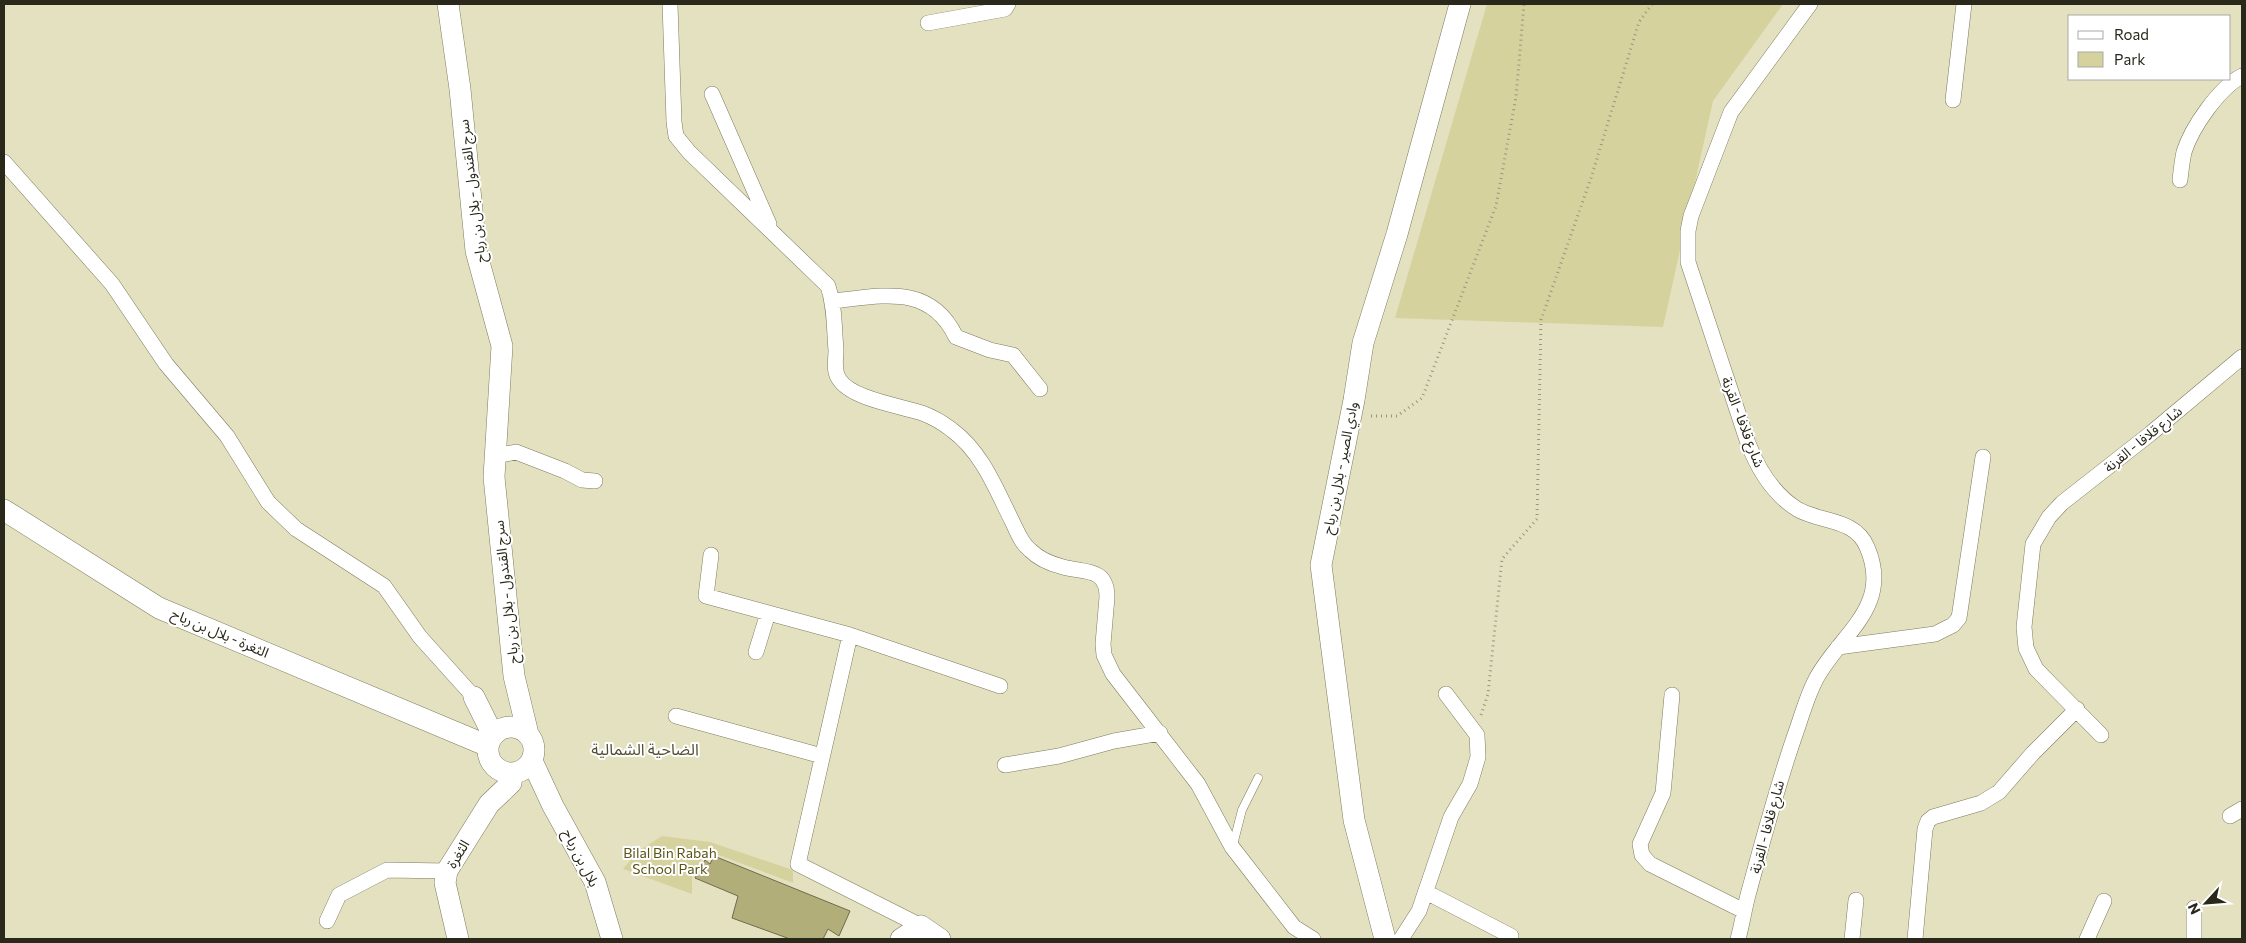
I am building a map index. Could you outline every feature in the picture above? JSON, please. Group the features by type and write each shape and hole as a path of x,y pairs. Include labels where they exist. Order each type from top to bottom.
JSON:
{"street":[{"name":"سرج القندول - بلال بن رباح","path":"448,4 460,89 476,251 502,346 494,477 514,676 502,735"},
{"path":"670,4 676,136 689,152 828,286 833,301 835,367 838,377 844,386 893,406 925,414 952,429 972,449 982,463 1026,547 1053,564 1090,571 1102,580 1107,594 1103,644 1107,665 1198,784 1232,847 1294,927 1313,939"},
{"path":"928,23 1005,9 1008,4"},
{"name":"وادي الصير - بلال بن رباح","path":"1385,939 1354,820 1321,565 1351,416 1363,343 1397,234 1460,4"},
{"name":"شارع قلافا - القرنة","path":"1738,939 1780,777 1792,741 1815,681 1838,647 1858,624 1871,600 1874,570 1867,547 1856,531 1848,526 1811,515 1787,502 1760,470 1748,444 1692,276 1687,246 1692,216 1731,112 1810,4"},
{"path":"1953,100 1964,4"},
{"path":"2180,180 2184,153 2190,138 2216,96 2230,82 2242,76"},
{"path":"712,94 773,232"},
{"path":"4,162 112,284 166,364 227,436 268,502 296,529 384,586 420,637 474,697 502,735 534,747 516,769"},
{"path":"833,301 903,295 930,305 950,324 956,337 990,350 1013,355 1040,389"},
{"name":"شارع قلافا - القرنة","path":"2101,735 2036,668 2026,648 2024,628 2033,544 2049,517 2062,503 2150,434 2242,357"},
{"path":"495,456 516,452 565,471 582,480 595,481"},
{"path":"1838,647 1935,634 1953,625 1959,618 1983,458"},
{"name":"الثغرة - بلال بن رباح","path":"4,510 159,608 451,728 502,735"},
{"path":"711,555 706,596 850,635 1000,686"},
{"path":"756,652 768,613"},
{"path":"850,635 798,864 922,926 940,939"},
{"path":"1401,939 1419,911 1451,817 1475,771 1479,742 1475,732 1446,694"},
{"path":"1672,695 1662,793 1642,838 1641,852 1644,859 1650,864 1744,912"},
{"path":"1916,939 1925,829 1928,822 1935,816 1981,803 1999,792 2033,753 2076,709"},
{"path":"676,716 822,756"},
{"path":"1005,765 1059,756 1160,733"},
{"name":"بلال بن رباح","path":"502,735 489,759 516,769 553,806 595,882 612,939"},
{"name":"الثغرة","path":"458,939 445,883 447,871 489,804 510,783 516,769"},
{"path":"327,921 338,895 388,870 447,871"},
{"path":"1426,892 1511,936"},
{"path":"1852,939 1856,900"},
{"path":"2087,939 2104,901"},
{"path":"2194,908 2194,939"},
{"path":"901,939 922,926"}],"lane":[{"path":"1232,847 1242,810 1258,778"}],"path":[{"path":"1351,416 1397,416 1422,398 1496,206 1516,96 1524,4"},
{"path":"1475,732 1488,694 1502,559 1537,519 1541,320 1591,178 1639,22 1652,4"}],"green space":[{"path":"1487,4 1783,4 1713,101 1663,327 1395,318"},
{"name":"Bilal Bin Rabah School Park","path":"662,836 710,842 793,870 793,883 708,851 692,873 692,894 623,869 637,852"}],"building":[{"path":"714,856 850,911 839,936 828,929 823,939 790,939 732,918 738,896 695,878 705,860 710,864"}],"district":[{"name":"الضاحية الشمالية","path":"645,749"}]}
